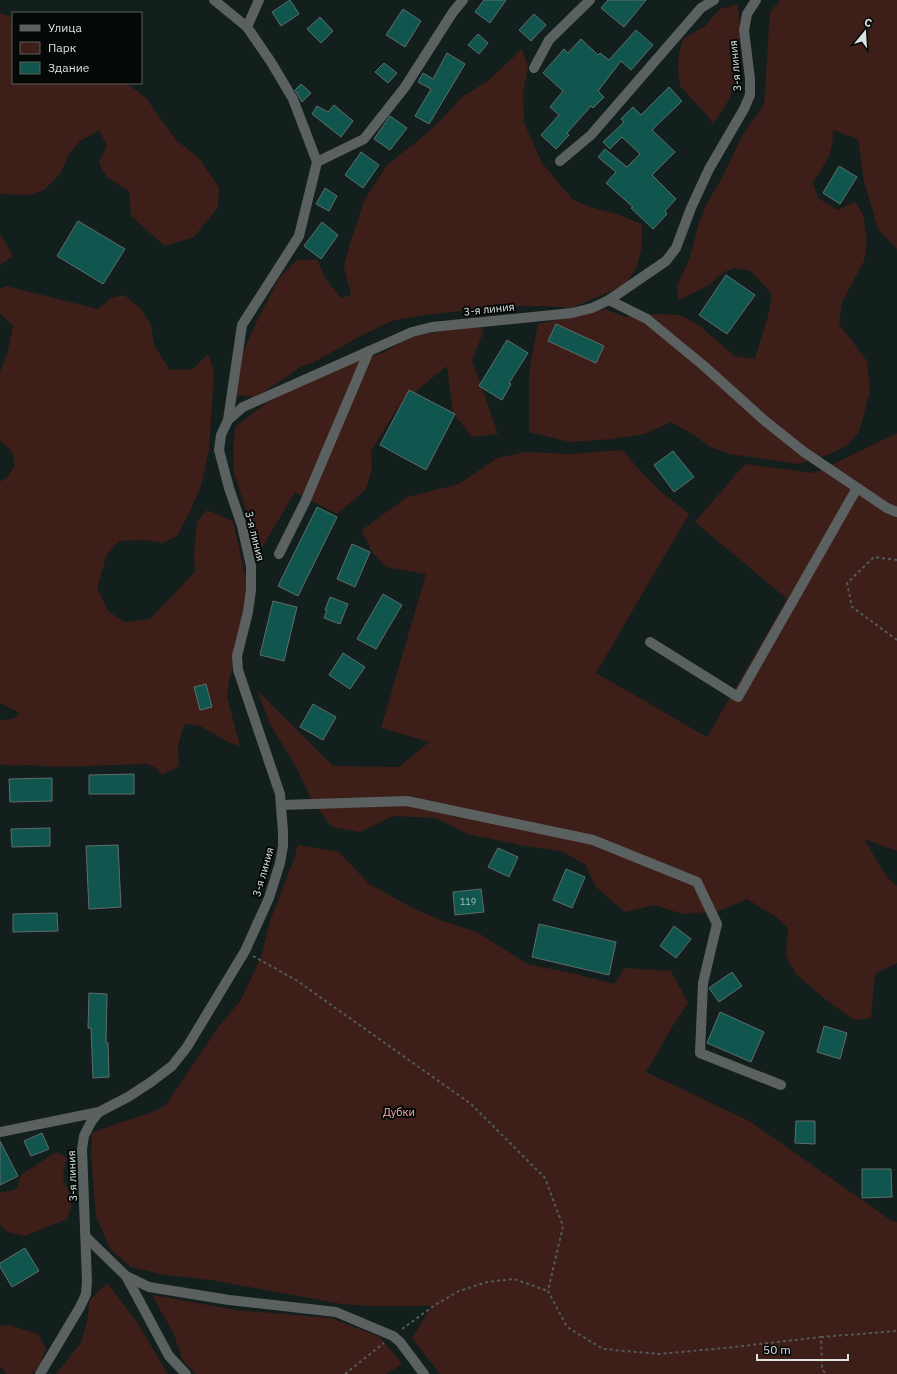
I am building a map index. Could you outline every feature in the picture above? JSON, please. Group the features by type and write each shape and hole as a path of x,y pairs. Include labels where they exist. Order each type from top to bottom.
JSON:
{"street":[{"path":"214,0 247,27 271,62 293,100 317,162 299,236 242,325 228,420"},
{"path":"247,27 259,0"},
{"path":"317,162 364,140 405,87 453,12 463,0"},
{"path":"534,68 549,40 590,0"},
{"path":"560,161 591,135 701,8 714,0"},
{"name":"3-я линия","path":"40,1374 80,1307 86,1294 86,1237 82,1149 84,1136 91,1122 99,1112 151,1082 172,1066 187,1047 245,951 269,898 280,863 284,832 280,794 238,670 237,656 248,612 251,590 251,566 242,526 218,450 221,434 228,420 242,407 412,332 432,327 572,313 592,308 609,300 666,261 676,248 691,208 709,169 750,95 750,79 744,30 747,14 755,0"},
{"path":"609,300 647,319 704,366 765,421 799,448 887,508 897,512"},
{"path":"279,554 305,502 369,351"},
{"path":"650,642 738,697 857,488"},
{"path":"281,805 407,802 593,840 697,882 717,924 703,983 700,1054 781,1085"},
{"path":"0,1132 99,1112"},
{"path":"86,1237 126,1276 169,1356 186,1374"},
{"path":"126,1276 149,1287 229,1300 336,1312 393,1336 400,1342 424,1374"}],"path":[{"path":"897,560 874,557 847,583 852,607 897,640"},
{"path":"245,951 296,980 471,1104 545,1178 563,1226 548,1291 567,1327 603,1349 659,1354 821,1337 897,1331"},
{"path":"345,1374 435,1305 459,1291 487,1282 514,1279 548,1291"},
{"path":"821,1337 822,1369 826,1374"}],"green space":[{"path":"781,0 897,0 897,249 878,229 864,181 858,139 833,130 832,146 828,158 813,182 818,198 837,210 855,202 863,214 867,241 864,261 842,302 839,324 867,361 870,391 859,432 846,446 830,454 798,464 730,454 710,447 694,435 671,422 645,434 612,439 570,442 529,432 529,371 538,324 605,309 625,317 658,314 680,315 700,326 734,356 755,359 768,316 772,294 751,271 735,268 724,272 709,285 679,300 677,287 690,257 698,226 707,203 721,180 742,136 764,105 770,11"},
{"path":"738,4 740,34 735,82 728,101 713,124 706,114 680,86 678,69 679,53 683,39 705,26 720,9"},
{"path":"0,13 12,18 12,84 127,84 145,97 176,140 199,158 219,188 218,207 194,237 165,246 131,216 129,191 107,177 99,163 107,146 99,130 80,141 70,152 60,174 44,190 29,195 0,194"},
{"path":"522,49 528,67 523,93 524,123 542,163 573,200 642,224 641,251 636,268 625,285 572,308 505,306 425,315 392,321 312,363 300,367 255,397 237,395 236,376 243,352 279,278 297,260 317,260 327,281 341,298 351,295 344,267 350,243 365,199 387,165 440,121 462,97 489,80"},
{"path":"0,234 13,256 0,265"},
{"path":"6,286 98,309 111,298 124,295 140,308 150,323 155,347 170,370 193,369 208,354 214,372 209,450 201,486 191,509 177,536 163,543 145,540 119,541 107,554 97,588 108,611 124,622 150,619 195,572 194,554 197,522 207,510 233,521 247,584 249,604 229,680 227,697 240,746 228,742 200,726 184,724 178,746 179,766 162,775 156,768 148,764 54,767 29,765 13,766 0,764 0,720 13,719 20,713 0,703 0,482 7,477 15,466 12,451 0,441 0,372 8,351 13,326 0,313 0,289"},
{"path":"477,325 484,330 472,360 498,434 472,437 453,413 447,366 398,407 371,451 372,468 366,489 337,514 295,492 259,553 234,472 233,454 235,427 268,402 315,376 385,352 411,336"},
{"path":"897,433 897,851 864,839 886,876 897,886 897,963 875,974 871,1018 854,1020 825,999 796,974 786,956 788,928 776,917 747,899 719,911 683,914 654,905 625,912 595,886 586,865 561,851 524,846 468,834 436,818 393,816 360,832 332,827 313,802 295,765 270,724 257,690 333,766 399,767 429,742 381,728 426,574 386,567 372,552 362,530 407,497 459,484 497,458 525,452 569,454 623,450 640,471 660,491 689,514 596,673 707,737 787,599 695,522 745,464 815,473"},
{"name":"Дубки","path":"298,845 339,852 369,884 411,907 440,920 477,932 527,964 576,974 614,984 625,968 671,971 688,1003 646,1072 751,1122 892,1221 897,1222 897,1374 440,1374 412,1338 432,1306 367,1306 342,1304 211,1280 165,1275 131,1267 110,1249 96,1216 91,1156 92,1133 148,1114 165,1106 220,1025 241,1000 261,957 270,921"},
{"path":"56,1152 67,1158 64,1167 63,1180 71,1196 71,1208 67,1219 25,1236 8,1232 0,1225 0,1193 17,1189 21,1175"},
{"path":"107,1283 137,1322 168,1374 56,1374 81,1343 88,1318 89,1301"},
{"path":"152,1295 236,1310 331,1318 380,1337 402,1364 386,1374 196,1374 182,1359 174,1334"},
{"path":"9,1325 38,1334 46,1348 41,1364 32,1374 7,1374 0,1366 0,1326"}],"building":[{"path":"290,0 299,14 281,26 272,12"},
{"path":"484,0 506,0 490,23 475,12"},
{"path":"608,0 646,0 624,27 601,8"},
{"path":"403,9 421,21 405,47 386,35"},
{"path":"534,14 546,25 531,41 519,30"},
{"path":"320,17 333,31 321,43 307,29"},
{"path":"636,30 653,45 631,70 621,61 598,91 604,97 593,108 591,106 567,133 569,135 556,149 541,135 559,115 550,107 563,91 543,73 564,49 568,53 581,39 598,55 600,53 609,60"},
{"path":"478,34 488,43 479,54 468,45"},
{"path":"447,53 465,64 429,124 415,116 431,89 418,82 423,73 433,79"},
{"path":"384,63 397,73 388,83 375,72"},
{"path":"301,84 311,93 302,102 295,90"},
{"path":"669,87 682,101 652,130 675,152 652,175 676,199 665,211 667,214 653,229 631,208 633,207 606,183 616,172 598,157 605,149 627,167 640,154 622,137 610,149 603,142 624,122 621,119 633,107 641,115"},
{"path":"334,105 353,121 341,137 312,114 317,106 328,112"},
{"path":"390,116 407,128 390,150 374,139"},
{"path":"361,152 379,165 363,188 345,175"},
{"path":"839,166 857,177 840,204 823,193"},
{"path":"325,188 337,196 329,211 316,204"},
{"path":"78,221 125,249 103,284 57,256"},
{"path":"322,222 338,235 321,259 304,246"},
{"path":"726,275 755,295 727,334 699,315"},
{"path":"556,324 604,346 596,363 548,341"},
{"path":"507,340 528,353 509,383 511,384 502,400 479,386"},
{"path":"409,390 455,414 426,470 380,445"},
{"path":"673,451 694,477 674,492 654,465"},
{"path":"317,507 337,517 298,596 278,586"},
{"path":"352,544 370,552 355,587 337,579"},
{"path":"383,594 402,605 376,649 357,639"},
{"path":"330,597 348,604 340,624 324,618 327,610 325,610"},
{"path":"273,601 297,607 284,661 260,655"},
{"path":"343,653 365,667 350,689 329,675"},
{"path":"206,684 212,707 200,710 194,687"},
{"path":"313,704 336,717 323,740 300,727"},
{"path":"134,774 134,794 89,794 89,775"},
{"path":"52,778 52,801 10,802 9,779"},
{"path":"50,828 50,846 12,847 11,829"},
{"path":"118,845 121,907 89,909 86,846"},
{"path":"498,848 518,857 509,877 488,867"},
{"path":"566,869 585,877 572,908 553,900"},
{"path":"481,889 484,912 455,915 453,892"},
{"path":"57,913 58,931 13,932 13,914"},
{"path":"539,924 616,942 609,975 532,957"},
{"path":"674,926 691,939 676,958 660,946"},
{"path":"732,972 742,986 719,1002 709,988"},
{"path":"89,993 107,994 106,1043 108,1043 109,1077 93,1078 91,1028 88,1028"},
{"path":"720,1012 764,1032 751,1062 707,1043"},
{"path":"824,1026 847,1033 840,1059 817,1052"},
{"path":"796,1121 815,1121 815,1144 795,1143"},
{"path":"42,1133 49,1149 31,1156 24,1141"},
{"path":"0,1141 18,1176 0,1185"},
{"path":"862,1169 891,1169 892,1197 862,1198"},
{"path":"25,1248 39,1271 12,1287 0,1267 0,1263"}]}
